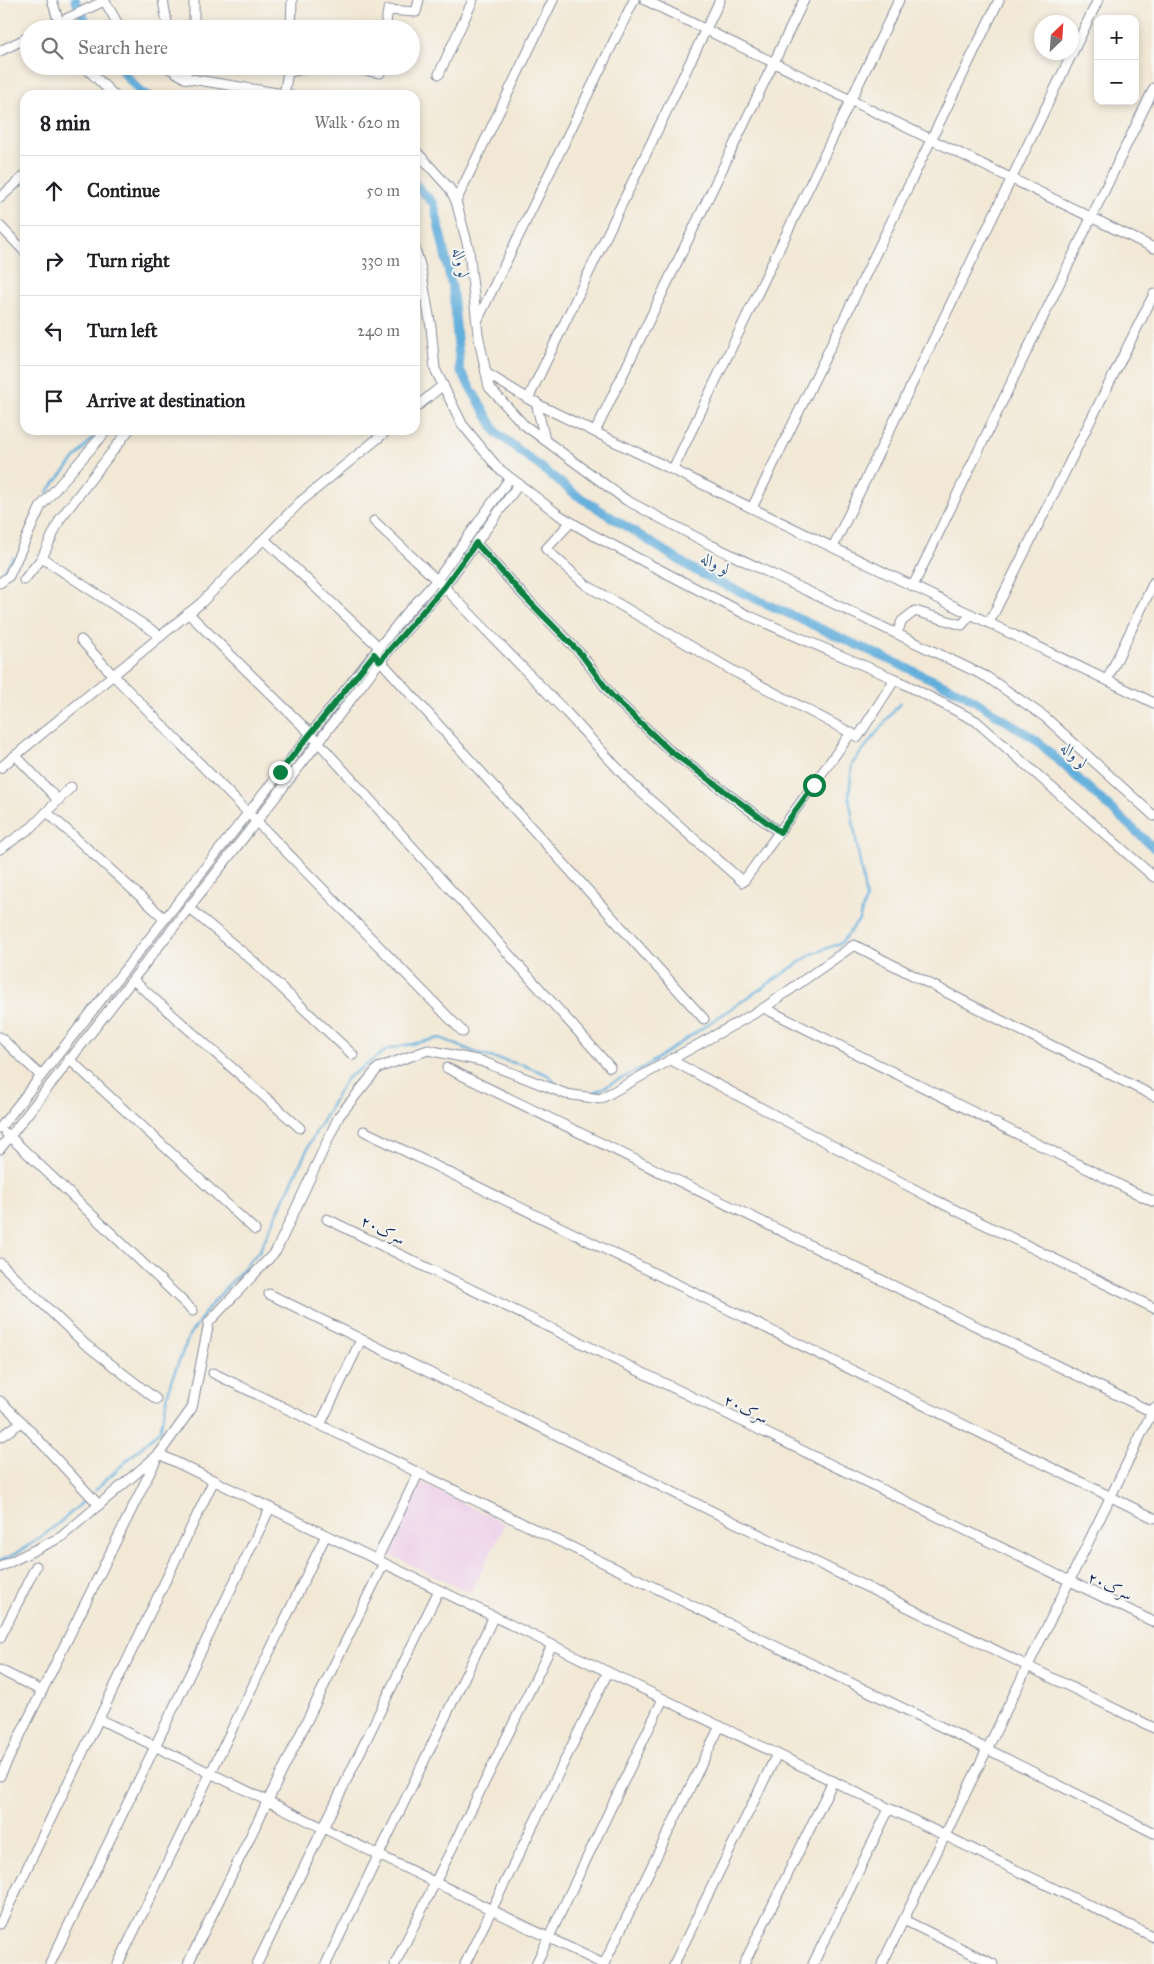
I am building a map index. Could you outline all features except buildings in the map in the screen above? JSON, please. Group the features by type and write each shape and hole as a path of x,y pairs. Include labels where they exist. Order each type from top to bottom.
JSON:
{"street":[{"path":"52,0 58,20"},
{"path":"163,0 166,20"},
{"path":"194,0 194,20"},
{"path":"291,20 292,0"},
{"path":"386,20 388,5 416,12 419,0"},
{"path":"439,74 473,0"},
{"path":"456,201 553,0"},
{"path":"476,322 634,0"},
{"path":"645,0 1154,248"},
{"path":"528,398 720,0"},
{"path":"595,432 804,0"},
{"path":"673,469 899,0"},
{"path":"752,508 999,0"},
{"path":"833,547 1013,179 1098,0"},
{"path":"65,20 102,1 115,20"},
{"path":"0,51 20,41"},
{"path":"93,75 108,90"},
{"path":"180,75 185,78 262,90"},
{"path":"287,90 289,75"},
{"path":"913,586 1154,88"},
{"path":"420,156 450,189 456,201 469,250 476,322 489,387 523,424 626,500 711,545 987,677 1038,712 1154,816"},
{"path":"0,198 20,180"},
{"path":"0,226 20,247"},
{"path":"420,265 431,327 435,369 462,424 498,468 571,522 591,534 747,615 895,679 976,721 1154,877"},
{"path":"989,623 1154,294"},
{"path":"486,373 537,404 1154,703"},
{"path":"420,404 443,385"},
{"path":"532,390 545,440"},
{"path":"0,583 9,576 41,506 103,435"},
{"path":"24,580 42,558 60,519 125,435"},
{"path":"0,768 201,603 300,502 382,435"},
{"path":"0,1150 317,744 405,615 437,580 510,478"},
{"path":"193,1311 0,1128 310,734 378,654 444,587 519,484"},
{"path":"374,522 444,587 566,712 632,785 743,882 852,733"},
{"path":"571,522 546,550 586,585 734,672 858,737 895,679"},
{"path":"264,539 378,654 704,1019"},
{"path":"476,543 524,596 581,654 612,696 669,750 780,832"},
{"path":"42,558 161,636"},
{"path":"1107,680 1154,582"},
{"path":"897,633 902,620 915,611 962,625 971,614"},
{"path":"188,613 310,734 610,1067"},
{"path":"81,640 113,675 463,1032"},
{"path":"16,756 58,800"},
{"path":"0,849 32,827 71,787"},
{"path":"47,812 165,919"},
{"path":"189,908 252,960 353,1055"},
{"path":"0,1776 159,1454 192,1408 209,1322 276,1251 339,1116 378,1068 428,1050 481,1060 566,1094 600,1099 764,1008 854,945 1154,1096"},
{"path":"133,980 300,1128"},
{"path":"764,1008 1154,1202"},
{"path":"0,1037 41,1076"},
{"path":"70,1059 255,1230"},
{"path":"671,1060 931,1198 1154,1308"},
{"path":"447,1068 1153,1411 882,1964"},
{"path":"364,1131 1154,1518"},
{"name":"سرک۲۰","path":"327,1219 1154,1622"},
{"path":"0,1263 85,1344 156,1399"},
{"path":"269,1294 1154,1728"},
{"path":"320,1426 361,1340"},
{"path":"212,1373 1154,1833"},
{"path":"0,1401 99,1505"},
{"path":"0,1438 22,1422"},
{"path":"159,1454 1154,1937"},
{"path":"0,1567 61,1537 159,1454"},
{"path":"188,1964 268,1801 381,1561 418,1474"},
{"path":"0,1924 214,1480"},
{"path":"50,1964 270,1508"},
{"path":"118,1964 326,1535"},
{"path":"0,1638 36,1566"},
{"path":"257,1964 440,1590"},
{"path":"326,1964 494,1616"},
{"path":"395,1964 552,1645"},
{"path":"0,1670 42,1691"},
{"path":"465,1964 608,1672"},
{"path":"536,1964 663,1699"},
{"path":"99,1718 604,1964 720,1726"},
{"path":"674,1964 777,1754"},
{"path":"744,1964 833,1782"},
{"path":"813,1964 889,1809"},
{"path":"904,1920 993,1964"}],"shaded area":[{"path":"422,1483 505,1524 471,1593 387,1553"}],"waterway":[{"name":"لو واله","path":"75,0 85,20"},
{"name":"لو واله","path":"126,75 138,90"},
{"name":"لو واله","path":"420,189 434,204 453,292 460,370 497,433 575,494 699,573 964,694 1035,739 1154,848"},
{"path":"47,492 95,435"},
{"path":"0,577 13,557"},
{"path":"589,1095 646,1066 812,954 841,943 859,920 866,899 849,797 852,764 900,703"},
{"path":"95,1490 160,1430 171,1381 189,1336 209,1307 260,1250 312,1139 346,1079 388,1049 440,1038 482,1055 523,1065 548,1075 560,1088"},
{"path":"0,1561 23,1549 45,1534 85,1500"}],"route":[{"path":"280,772 374,654 380,661 444,587 476,543 524,596 581,654 612,696 669,750 780,832 814,785"}]}
